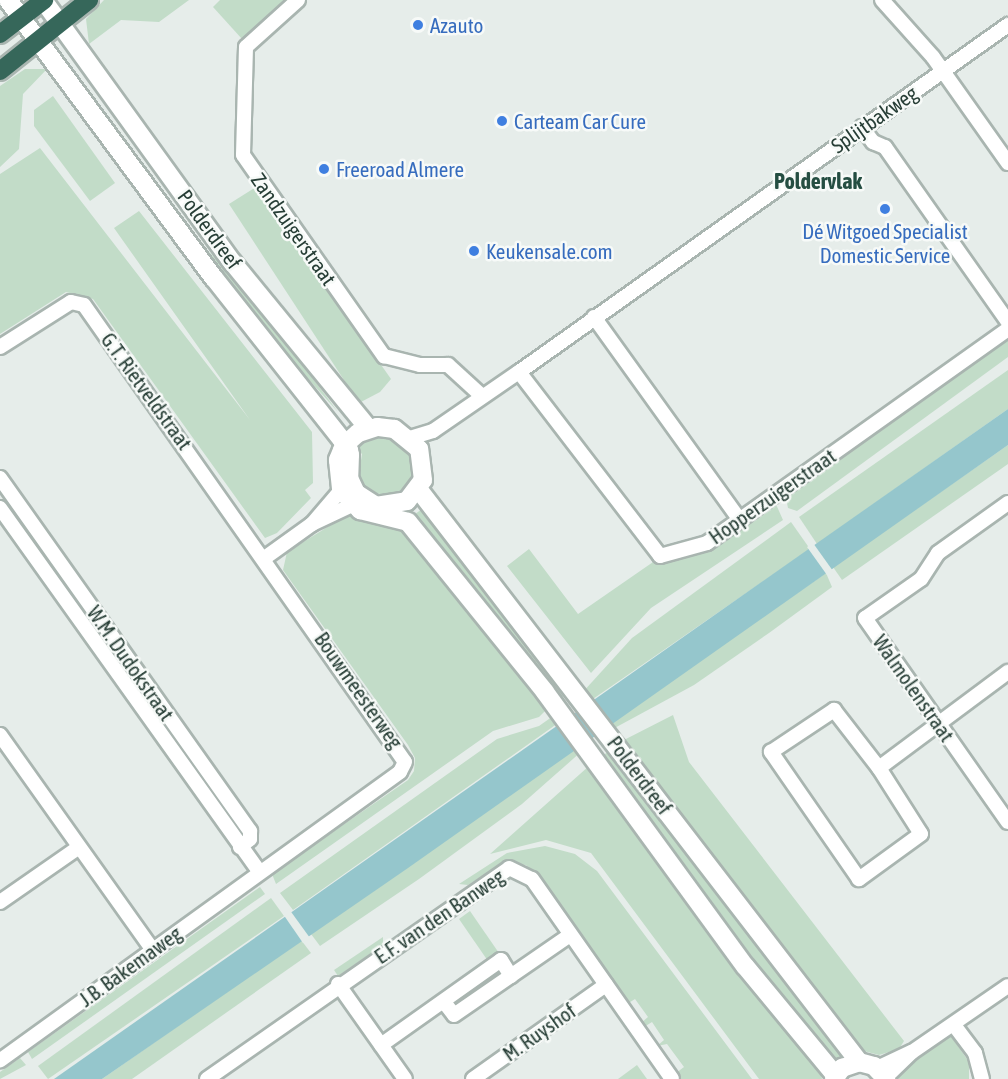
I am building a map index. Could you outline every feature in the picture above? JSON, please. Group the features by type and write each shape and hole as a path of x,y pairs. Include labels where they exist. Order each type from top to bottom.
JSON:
{"highway":[{"path":"0,34 44,0"},
{"path":"0,71 89,0"}],"main road":[{"name":"Polderdreef","path":"8,0 344,448"},
{"name":"Polderdreef","path":"44,0 63,21 233,263 368,429"},
{"path":"386,427 414,444 424,470 419,490 392,507 351,498 344,448 368,429 386,427"},
{"name":"Polderdreef","path":"419,490 566,678 859,1062"},
{"name":"Polderdreef","path":"351,498 408,522 545,692 745,966 835,1077"},
{"path":"835,1077 859,1062 883,1074"}],"street":[{"name":"Zandzuigerstraat","path":"298,0 246,47 243,155 384,356 420,365 448,365 482,396"},
{"path":"882,0 944,71 1008,163"},
{"name":"Splijtbakweg","path":"414,444 1008,25"},
{"path":"862,127 873,142 885,147 1008,322"},
{"name":"G.T. Rietveldstraat","path":"0,347 71,302 84,305 266,557"},
{"path":"594,317 740,520"},
{"name":"Hopperzuigerstraat","path":"519,372 660,556 707,543 1008,329"},
{"name":"W.M. Dudokstraat","path":"0,478 250,831 250,839 240,847"},
{"path":"266,557 351,498"},
{"name":"Walmolenstraat","path":"1008,503 938,553 921,579 865,618 1008,822"},
{"name":"W.M. Dudokstraat","path":"0,508 258,871"},
{"name":"Bouwmeesterweg","path":"258,871 400,772 405,762 266,557"},
{"path":"879,768 1008,672"},
{"path":"834,710 879,768 921,834 859,879 771,752 834,710"},
{"path":"0,735 153,950"},
{"path":"0,903 79,847"},
{"name":"E.F. van den Banweg","path":"214,1077 338,984 504,869 527,874 672,1079"},
{"name":"J.B. Bakemaweg","path":"0,1060 258,871"},
{"path":"444,1002 454,1016 570,935"},
{"path":"381,1045 501,960 511,976"},
{"path":"479,976 489,991"},
{"path":"338,984 405,1079"},
{"name":"M. Ruyshof","path":"473,1079 606,985"},
{"path":"883,1074 1008,986"},
{"path":"461,989 471,1004"},
{"path":"954,1025 975,1053 982,1079"}],"green space":[{"path":"104,0 189,0 159,22 121,20 89,44 86,19"},
{"path":"220,0 286,0 242,39 213,7"},
{"path":"25,69 47,69 23,94 19,149 0,167 0,86"},
{"path":"53,96 115,183 90,201 34,126 34,110"},
{"path":"40,148 250,420 114,228 139,211 312,432 313,483 305,490 311,498 277,533 265,538 93,299 66,292 0,334 0,174"},
{"path":"256,187 391,379 380,392 359,403 229,204"},
{"path":"194,236 251,296 338,412 283,351"},
{"path":"1008,337 1008,357 797,511 788,508 785,493"},
{"path":"1008,370 1008,409 817,544 799,517"},
{"path":"374,436 393,439 413,460 412,482 394,496 367,492 358,480 362,454 355,447"},
{"path":"1008,445 1008,464 842,580 833,567"},
{"path":"775,502 783,520 651,608 591,673 507,566 529,549 578,614 656,560 691,557"},
{"path":"422,509 565,695 558,700 411,517"},
{"path":"347,515 399,526 550,706 539,717 493,731 276,884 272,874 408,780 414,771 415,758 408,745 283,570 287,552"},
{"path":"791,522 810,549 577,710 572,704 632,638"},
{"path":"826,573 832,587 694,685 598,737 595,733"},
{"path":"556,714 561,721 293,910 280,893 497,739 539,726"},
{"path":"673,715 689,762 904,1041 899,1049 879,1055 860,1050 622,741"},
{"path":"578,745 582,751 522,804 419,879 320,946 311,934"},
{"path":"609,751 846,1055 836,1063 752,966 601,757"},
{"path":"589,766 819,1068 822,1079 759,1079 591,853 546,840 490,854"},
{"path":"545,846 575,854 597,871 752,1079 680,1079 676,1073 684,1067 667,1044 657,1046 664,1040 652,1022 644,1027 641,1023 648,1017 635,999 627,1004 526,865 502,863 468,885 459,884 507,853"},
{"path":"260,887 265,894 32,1059 28,1052"},
{"path":"271,898 284,916 48,1079 38,1066"},
{"path":"470,911 501,956 490,964 459,919"},
{"path":"383,937 383,945 338,976 334,970"},
{"path":"301,940 311,953 132,1079 102,1079"},
{"path":"951,1036 969,1062 969,1079 898,1079 908,1063"},
{"path":"20,1058 26,1065 0,1079 0,1072"},
{"path":"637,1065 647,1079 618,1079"}],"water":[{"path":"1008,409 1008,445 408,868 102,1079 54,1079"}],"pier":[{"path":"813,543 833,571 827,575 807,547"},
{"path":"289,909 310,938 303,943 283,914"}],"place":[{"name":"Azauto","path":"418,25"},
{"name":"Carteam Car Cure","path":"502,121"},
{"name":"Freeroad Almere","path":"324,169"},
{"name":"Dé Witgoed Specialist Domestic Service","path":"885,209"},
{"name":"Keukensale.com","path":"474,251"}],"district":[{"name":"Poldervlak","path":"818,182"}]}
